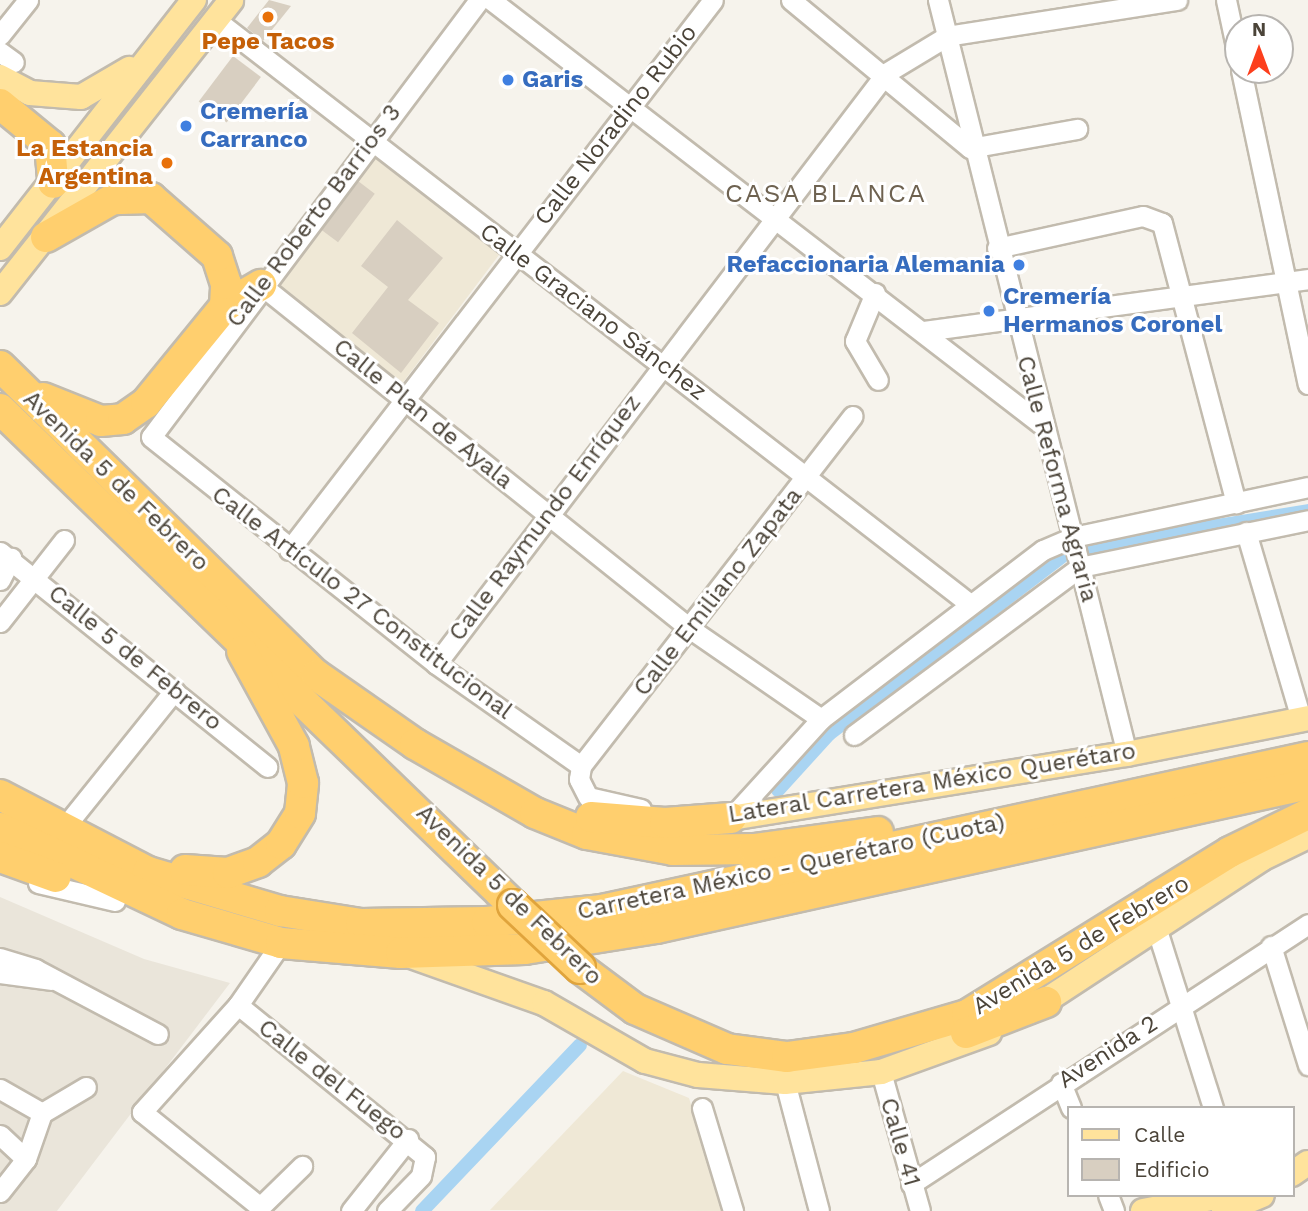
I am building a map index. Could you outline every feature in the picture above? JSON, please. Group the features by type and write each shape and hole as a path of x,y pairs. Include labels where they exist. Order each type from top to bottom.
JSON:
{"highway":[{"path":"0,104 50,145 52,183"},
{"path":"46,237 113,199 151,198 217,256 226,277 225,306"},
{"path":"6,387 73,414 123,419 146,403 225,306 261,285"},
{"name":"Avenida 5 de Febrero","path":"6,387 228,626 580,968 681,1033 786,1069 967,1015 1230,852 1308,814"},
{"name":"Avenida 5 de Febrero","path":"6,387 316,675 415,744 535,813 587,834 673,850 754,849 999,810 1076,804"},
{"path":"12,802 138,856 195,873 228,873 258,862 281,844 300,813 303,783 294,746 228,626"},
{"name":"Carretera México - Querétaro (Cuota)","path":"12,802 148,872 280,911 361,924 488,922 602,910 1076,804 1308,757"},
{"name":"Carretera México - Querétaro (Cuota)","path":"0,828 182,914 281,943 401,953 525,948 656,928 1308,784"},
{"path":"535,813 665,822 731,818"},
{"path":"0,858 115,901 182,914"},
{"path":"786,1069 916,1049 1046,1002"}],"main road":[{"path":"0,248 193,0"},
{"path":"0,293 231,0"},
{"path":"5,64 30,93 81,97 103,89 157,47"},
{"name":"Lateral Carretera México Querétaro","path":"731,818 1127,754 1304,718"},
{"path":"401,953 544,1003 645,1061 698,1075 786,1069 881,1072 933,1058 1046,1002 1261,859 1308,836"},
{"path":"1143,1211 1192,1199 1232,1204 1255,1197"}],"street":[{"path":"0,35 28,0"},
{"name":"Calle Roberto Barrios 3","path":"151,432 478,0"},
{"path":"491,0 924,331 1041,424"},
{"name":"Calle Noradino Rubio","path":"289,550 404,396 713,0"},
{"path":"791,0 886,73 970,148 1077,129"},
{"name":"Calle Reforma Agraria","path":"938,0 970,148 1073,537 1127,754"},
{"path":"886,73 947,36 1122,5 1177,0"},
{"name":"Calle Graciano Sánchez","path":"216,20 515,253 807,475 970,604"},
{"name":"Calle Raymundo Enríquez","path":"436,664 661,362 886,73"},
{"path":"1244,84 1308,384"},
{"path":"997,248 1154,217 1162,223 1236,503"},
{"path":"924,331 1016,322 1308,279"},
{"name":"Calle Plan de Ayala","path":"261,285 404,396 547,516 692,630 821,719"},
{"path":"874,293 855,335 878,380"},
{"name":"Calle Emiliano Zapata","path":"581,766 692,630 852,416"},
{"name":"Calle Artículo 27 Constitucional","path":"151,432 152,440 289,550 436,664 581,766"},
{"path":"731,818 821,719 1043,550 1073,537 1308,487"},
{"path":"854,735 1080,567 1308,520"},
{"path":"1246,532 1304,718"},
{"path":"0,622 64,540"},
{"path":"0,580 6,555"},
{"name":"Calle 5 de Febrero","path":"6,555 267,767"},
{"path":"67,824 174,691"},
{"name":"Lateral Carretera México Querétaro","path":"581,766 580,786 594,800 731,818"},
{"path":"0,870 71,894 115,901"},
{"name":"Avenida 2","path":"911,1184 1061,1083 1308,924"},
{"path":"1156,927 1212,1106"},
{"path":"281,943 238,1005 142,1112 260,1207 302,1166"},
{"path":"1271,946 1308,1065"},
{"path":"0,958 51,980 158,1034"},
{"path":"0,973 51,980"},
{"name":"Calle del Fuego","path":"238,1005 408,1139 425,1157 421,1176 387,1211"},
{"path":"786,1069 819,1211"},
{"name":"Calle 41","path":"881,1072 920,1211"},
{"path":"1061,1083 1070,1106"},
{"path":"0,1192 26,1159 42,1113 86,1087"},
{"path":"0,1089 42,1113"},
{"path":"702,1108 733,1211"},
{"path":"0,1135 26,1159"},
{"path":"351,1211 408,1139"}],"shaded area":[{"path":"371,154 501,252 401,385 270,287"},
{"path":"0,897 144,959 230,983 57,1211 0,1211"},
{"path":"623,1071 689,1098 723,1211 490,1210"}],"building":[{"name":"Pepe Tacos","path":"269,0 291,6 263,41 247,28"},
{"path":"233,56 261,77 227,123 199,102"},
{"path":"358,181 375,194 338,242 321,230"},
{"path":"397,220 443,258 408,300 439,323 401,373 352,333 388,287 361,266"}],"waterway":[{"path":"1089,547 1308,511"},
{"path":"778,790 829,734 1061,557"},
{"path":"422,1211 580,1045"}],"place":[{"name":"Pepe Tacos","path":"268,17"},
{"name":"Garis","path":"508,80"},
{"name":"Cremería Carranco","path":"186,126"},
{"name":"La Estancia Argentina","path":"167,163"},
{"name":"Refaccionaria Alemania","path":"1019,265"},
{"name":"Cremería Hermanos Coronel","path":"989,311"}],"district":[{"name":"CASA BLANCA","path":"826,194"}]}
